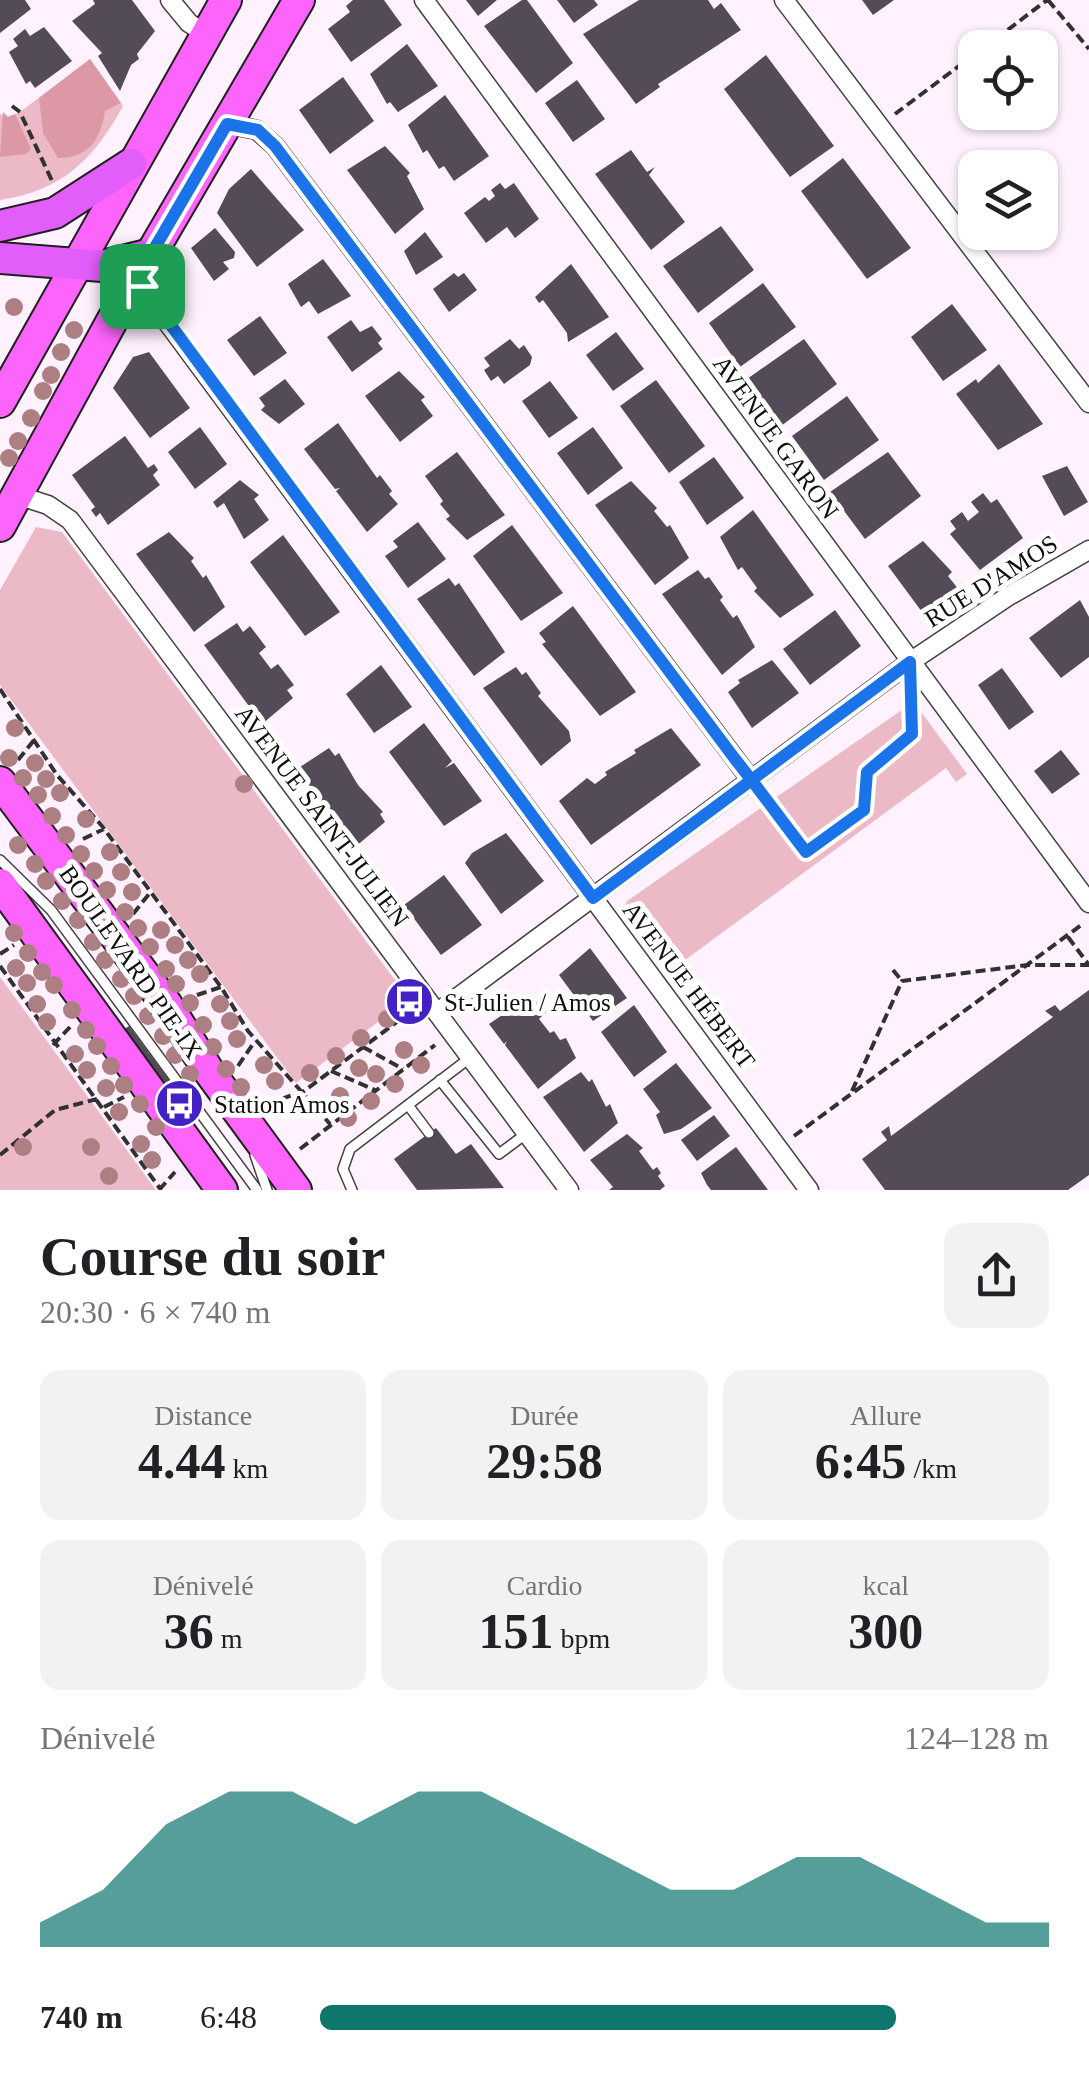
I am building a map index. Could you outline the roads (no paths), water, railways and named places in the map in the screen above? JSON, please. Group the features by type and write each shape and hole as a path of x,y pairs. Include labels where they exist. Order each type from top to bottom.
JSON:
{"highway":[{"path":"0,226 55,213 131,164"},
{"path":"0,258 143,267"}],"main road":[{"path":"0,402 226,0"},
{"path":"0,526 143,267 299,0"},
{"name":"BOULEVARD PIE-IX","path":"9,771 167,1006 253,1113 296,1190"},
{"path":"0,884 227,1182"}],"street":[{"path":"170,0 189,23 206,34"},
{"name":"AVENUE GARON","path":"424,0 1089,903"},
{"path":"784,0 1089,403"},
{"path":"227,124 258,130 275,146 751,780"},
{"name":"AVENUE HÉBERT","path":"143,267 593,898 809,1190"},
{"name":"AVENUE SAINT-JULIEN","path":"17,494 48,505 70,520 569,1190"},
{"name":"RUE D'AMOS","path":"438,1012 910,662 1089,550"}],"lane":[{"path":"0,860 50,910 227,1182 257,1190"},
{"path":"352,1190 343,1169 347,1153 471,1057"},
{"path":"440,1080 499,1154 527,1133"},
{"path":"408,1105 429,1133"},
{"path":"227,1182 273,1154"},
{"path":"266,1190 273,1154"}],"place":[{"name":"St-Julien / Amos","path":"409,1002"},
{"name":"Station Amos","path":"179,1104"}]}
